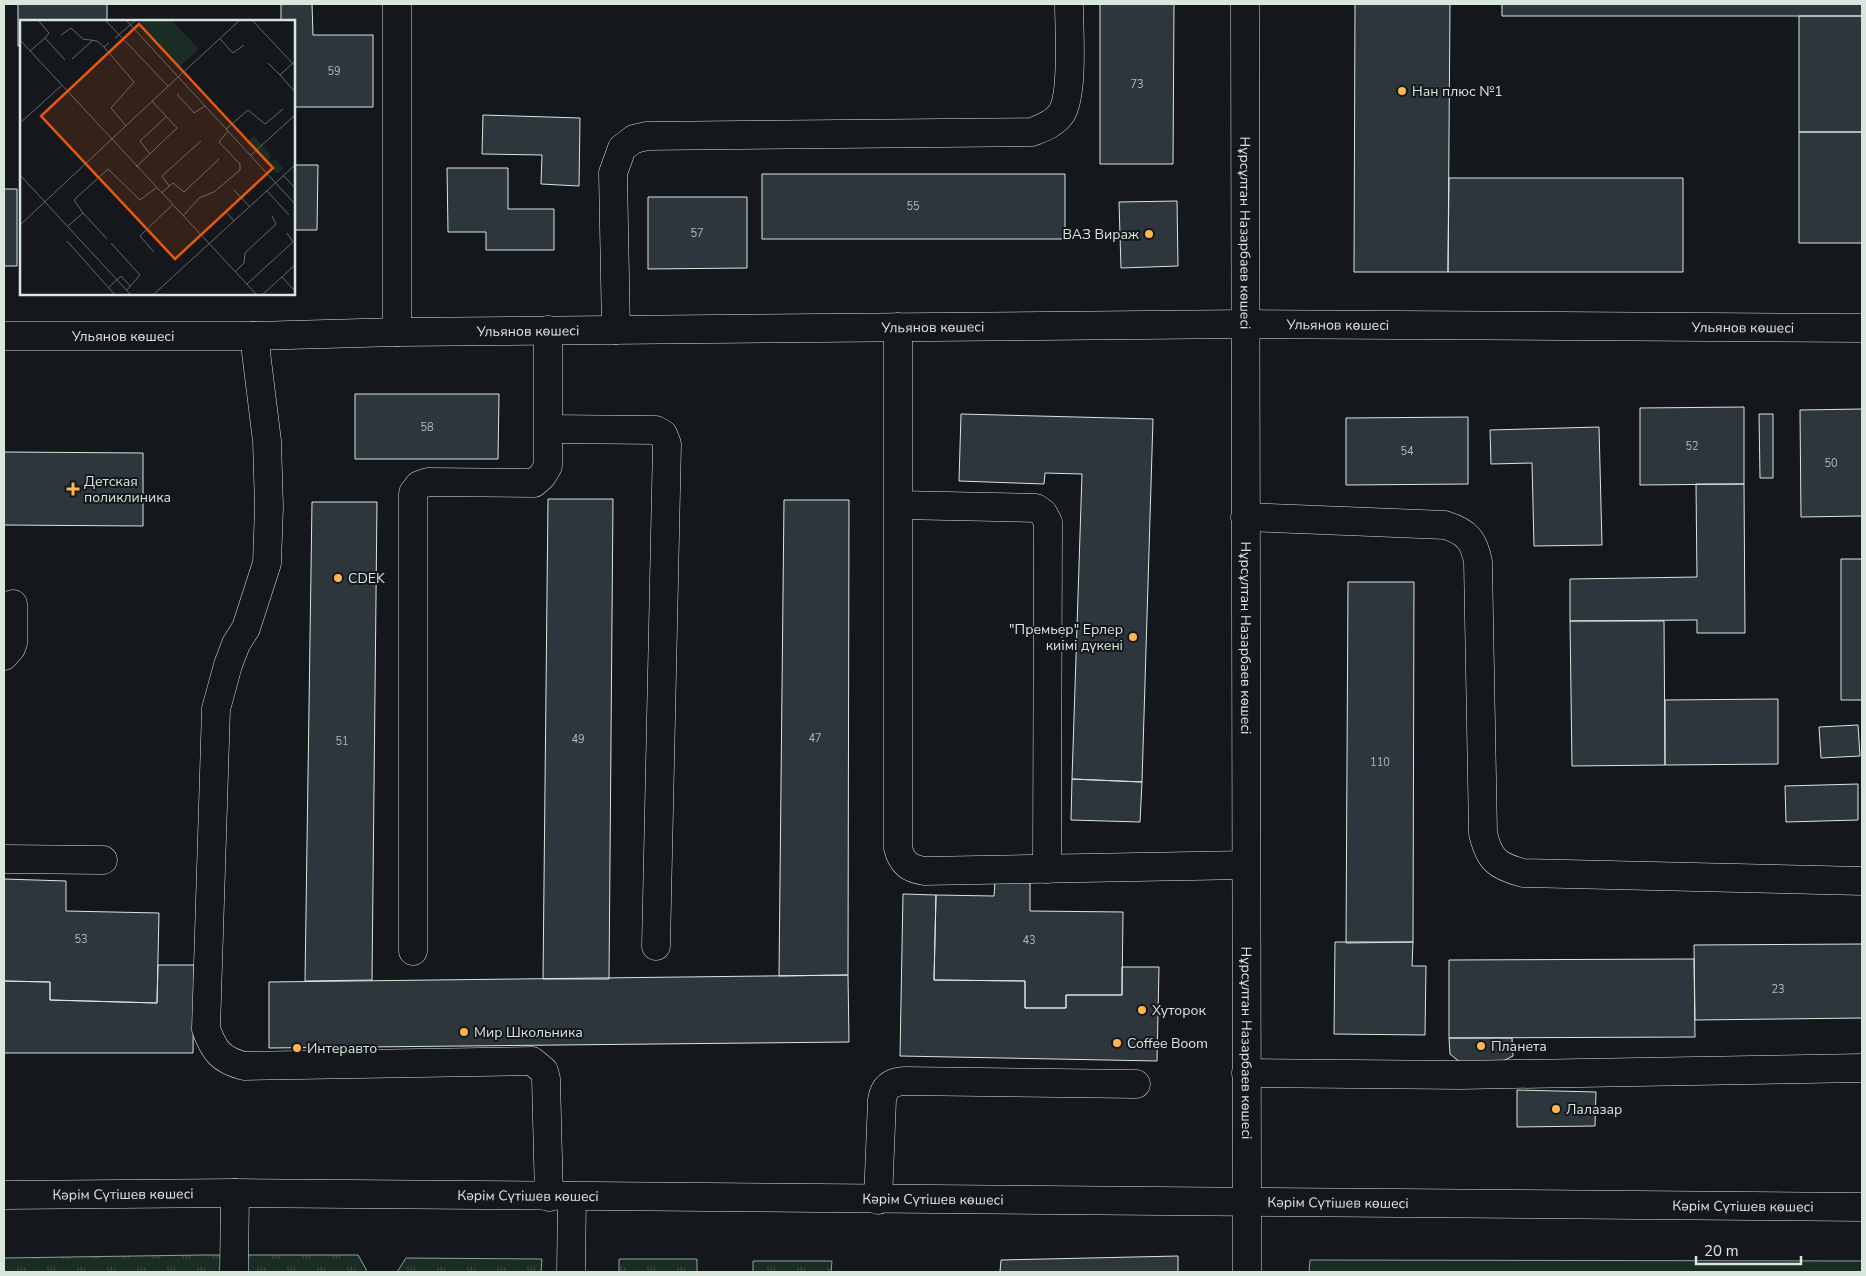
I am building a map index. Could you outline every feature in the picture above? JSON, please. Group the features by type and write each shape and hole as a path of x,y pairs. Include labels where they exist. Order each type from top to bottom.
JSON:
{"street":[{"path":"397,4 397,332"},
{"path":"616,330 613,173 622,148 634,139 647,136 1032,132 1048,126 1061,114 1068,97 1069,4"},
{"name":"Нұрсұлтан Назарбаев көшесі","path":"1245,4 1244,324 1247,1272"},
{"name":"Ульянов көшесі","path":"4,336 254,336 548,330 1244,324 1862,328"},
{"path":"898,328 898,848 900,857 906,865 914,870 925,871 1246,865"},
{"path":"413,951 413,493 419,485 428,482 534,483 542,476 548,466 548,330"},
{"path":"254,336 267,441 269,506 267,563 246,628 236,644 231,658 216,709 206,1029 216,1051 232,1063 244,1066 532,1061 539,1066 546,1079 571,1272"},
{"path":"549,429 656,430 663,434 667,444 656,946"},
{"path":"898,505 1036,508 1044,513 1048,522 1047,869"},
{"path":"1245,517 1445,525 1458,529 1469,538 1475,548 1478,562 1483,833 1486,849 1495,861 1501,865 1523,873 1862,881"},
{"path":"4,656 13,643 13,604"},
{"path":"4,859 103,860"},
{"path":"1246,1073 1461,1074 1862,1068"},
{"path":"878,1200 882,1100 887,1087 894,1082 1136,1084"},
{"path":"234,1272 235,1193"},
{"name":"Кәрім Сүтішев көшесі","path":"4,1195 235,1193 1862,1207"}],"green space":[{"path":"358,1255 366,1272 4,1272 4,1258"},
{"path":"406,1258 542,1259 541,1272 397,1272"},
{"path":"619,1259 697,1259 697,1272 619,1272"},
{"path":"1310,1260 1862,1261 1862,1272 1309,1272"},
{"path":"753,1261 832,1261 831,1272 753,1272"}],"building":[{"path":"18,4 107,4 107,20 20,20 20,46 18,46"},
{"path":"281,4 312,4 313,35 373,35 373,107 295,107 295,20 281,20"},
{"path":"1100,4 1174,4 1173,164 1100,164"},
{"name":"Нан плюс №1","path":"1355,4 1450,4 1448,272 1354,272"},
{"path":"1502,4 1862,4 1862,16 1502,16"},
{"path":"1799,16 1862,16 1862,132 1799,132"},
{"path":"483,115 580,118 579,186 541,184 542,155 482,154"},
{"path":"1799,132 1862,132 1862,243 1799,243"},
{"path":"295,165 318,165 317,230 295,230"},
{"path":"447,168 508,168 508,209 554,209 554,250 486,250 486,232 448,232"},
{"path":"762,174 1065,174 1065,239 762,239"},
{"path":"1449,178 1683,178 1683,272 1448,272"},
{"path":"4,189 17,189 17,266 4,266"},
{"path":"648,197 747,197 747,268 648,269"},
{"name":"ВАЗ Вираж","path":"1177,201 1178,266 1121,268 1119,202"},
{"path":"355,394 499,394 498,459 355,459"},
{"path":"1744,407 1744,484 1640,485 1640,408"},
{"path":"1862,409 1862,516 1801,517 1800,410"},
{"path":"961,414 1153,419 1142,782 1072,779 1082,474 1045,473 1044,484 959,481"},
{"path":"1759,414 1773,414 1773,478 1760,478"},
{"path":"1468,417 1468,484 1346,485 1346,418"},
{"path":"1599,427 1602,545 1534,546 1532,463 1491,464 1490,430"},
{"name":"Детская поликлиника","path":"4,452 143,453 143,526 4,525"},
{"path":"1696,484 1744,484 1745,633 1697,633 1697,620 1570,621 1570,579 1697,577"},
{"path":"548,499 613,499 609,979 543,979"},
{"path":"784,500 849,500 848,975 779,976"},
{"path":"312,502 377,502 372,980 305,981"},
{"path":"1841,559 1862,559 1862,700 1841,700"},
{"path":"1348,582 1414,582 1413,942 1346,943"},
{"path":"1570,621 1664,621 1665,765 1572,766"},
{"path":"1778,699 1778,764 1665,765 1665,700"},
{"path":"1858,725 1860,756 1821,758 1819,727"},
{"path":"1072,779 1142,782 1140,822 1071,820"},
{"path":"1858,784 1858,820 1786,822 1785,786"},
{"path":"4,879 66,881 66,911 159,913 157,1003 50,1000 50,982 4,981"},
{"path":"995,881 1030,881 1030,911 1123,912 1122,995 1066,995 1066,1008 1025,1008 1025,981 934,980 936,895 994,896"},
{"path":"903,894 936,895 934,980 1025,981 1025,1008 1066,1008 1066,995 1122,995 1122,967 1159,967 1157,1061 900,1056"},
{"path":"1335,942 1413,942 1412,966 1426,966 1425,1035 1334,1034"},
{"path":"1862,944 1862,1018 1695,1020 1694,945"},
{"path":"1694,959 1695,1037 1449,1038 1449,960"},
{"path":"158,965 194,965 193,1053 4,1053 4,981 50,982 50,1000 157,1003"},
{"path":"848,975 849,1042 269,1048 269,982"},
{"name":"Планета","path":"1449,1038 1512,1038 1513,1056 1503,1061 1461,1063 1450,1054"},
{"name":"Лалазар","path":"1517,1090 1596,1092 1595,1126 1517,1127"},
{"path":"1178,1256 1178,1272 1000,1272 1001,1260"}],"place":[{"name":"Нан плюс №1","path":"1402,91"},
{"name":"ВАЗ Вираж","path":"1149,234"},
{"name":"Детская поликлиника","path":"73,489"},
{"name":"CDEK","path":"338,578"},
{"name":"\"Премьер\" Ерлер киімі дүкені","path":"1133,637"},
{"name":"Хуторок","path":"1142,1010"},
{"name":"Мир Школьника","path":"464,1032"},
{"name":"Coffee Boom","path":"1117,1043"},
{"name":"Планета","path":"1481,1046"},
{"name":"Интеравто","path":"297,1048"},
{"name":"Лалазар","path":"1556,1109"}]}
